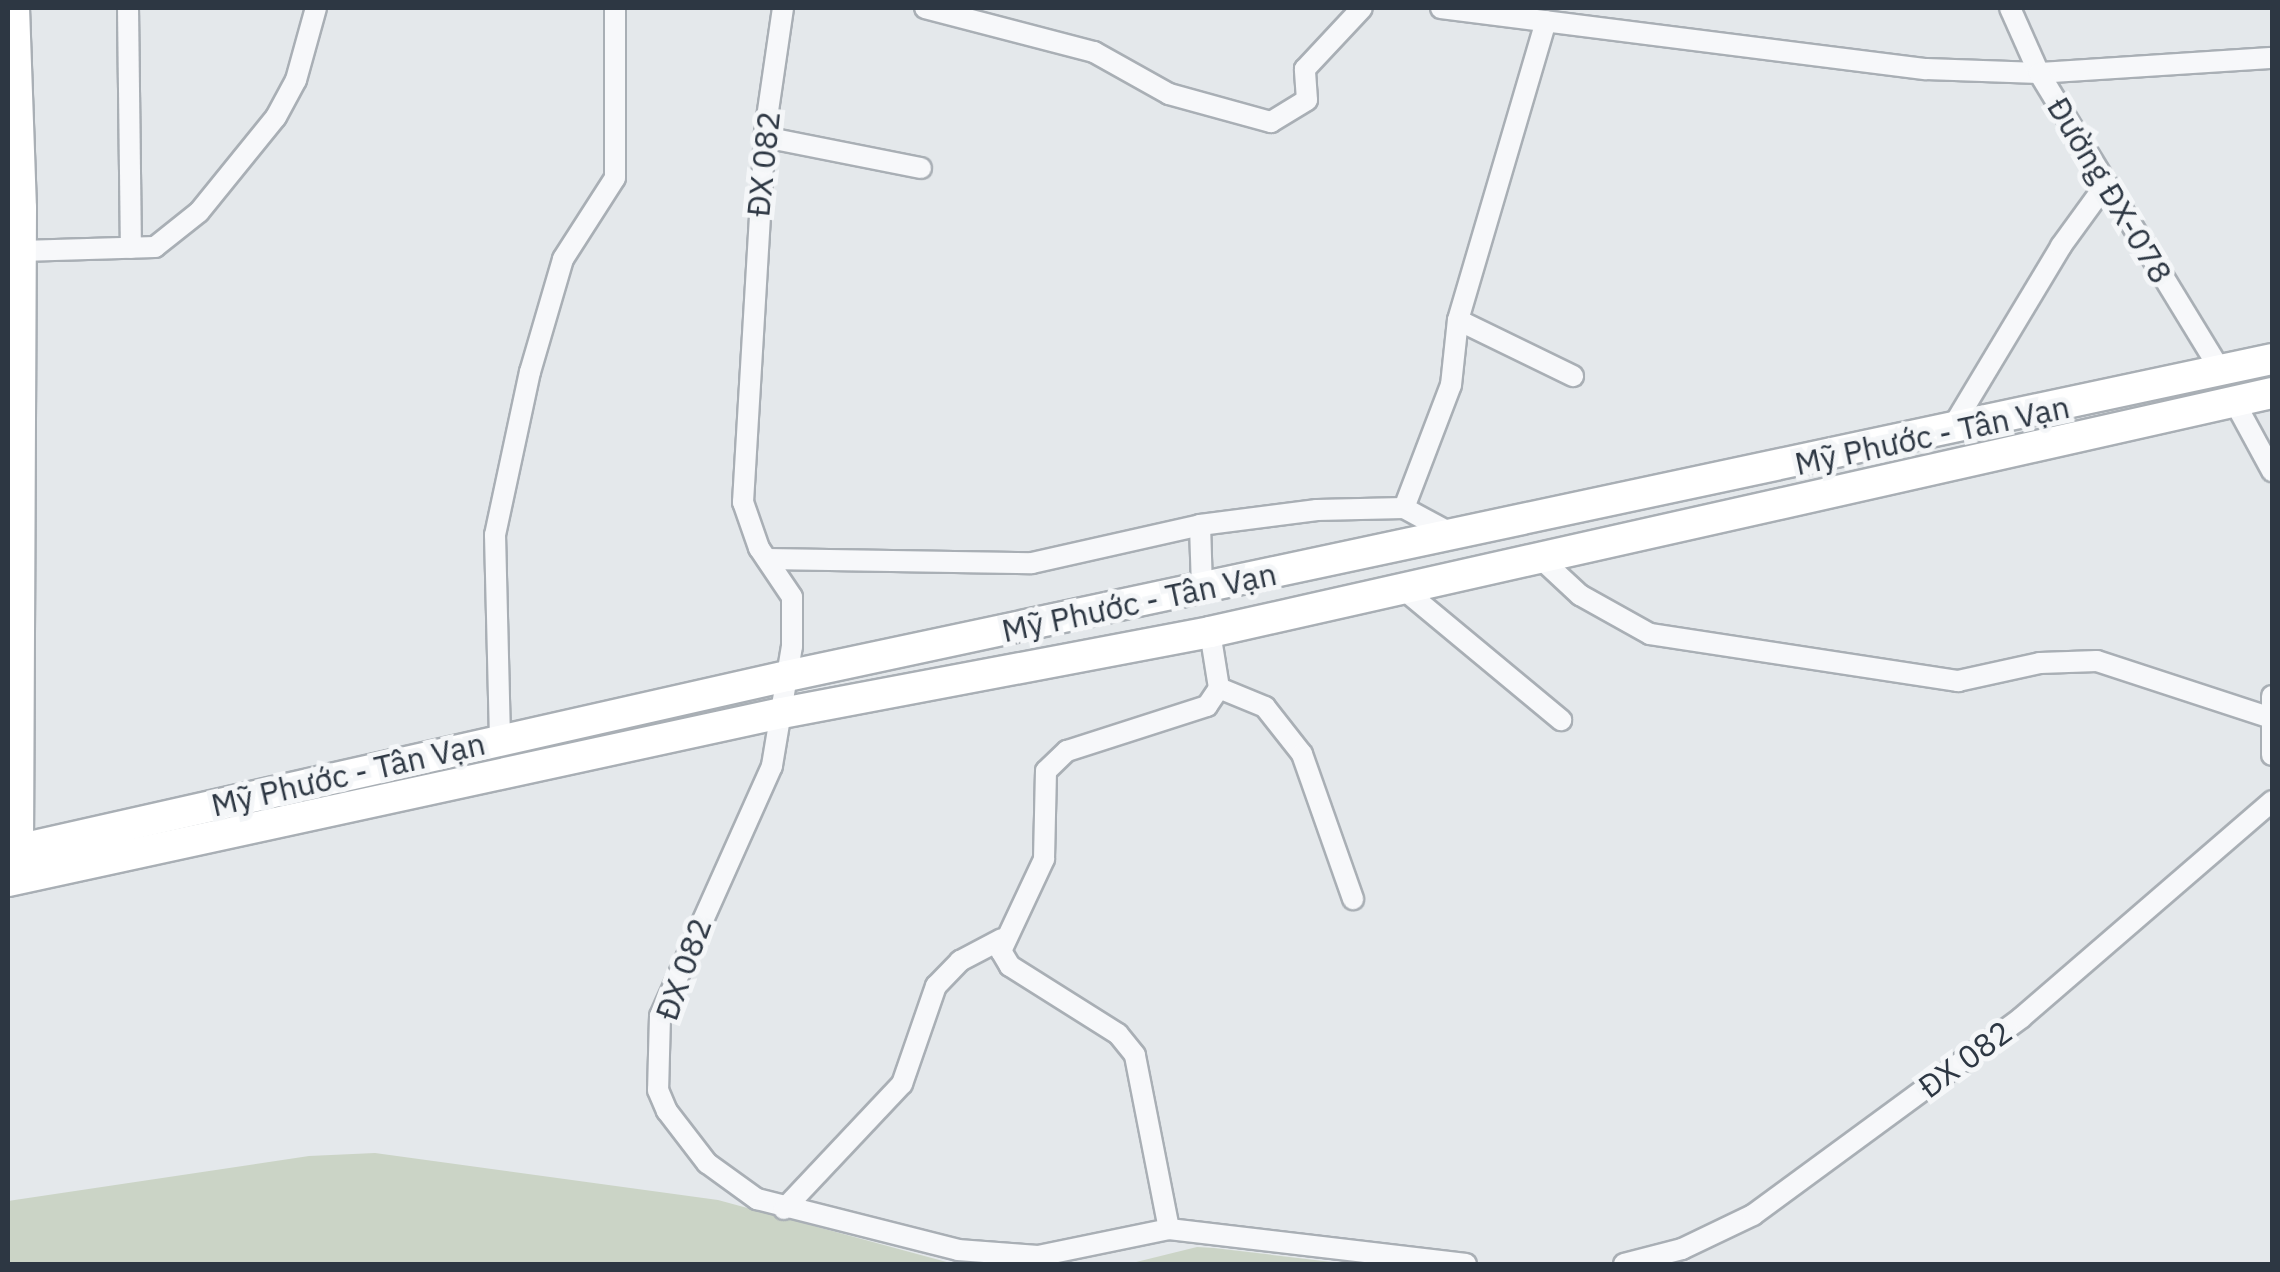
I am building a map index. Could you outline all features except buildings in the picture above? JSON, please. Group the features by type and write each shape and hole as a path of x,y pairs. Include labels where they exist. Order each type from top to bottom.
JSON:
{"main road":[{"name":"Mỹ Phước - Tân Vạn","path":"13,850 787,676 1950,432 2272,359"},
{"name":"Mỹ Phước - Tân Vạn","path":"8,881 782,713 1210,632 2272,392"}],"street":[{"path":"13,850 13,398 22,251 15,8"},
{"path":"128,8 131,248"},
{"path":"22,251 155,247 240,166 296,80 316,8"},
{"path":"500,739 495,535 530,372 563,259 615,178 614,8"},
{"name":"ĐX 082","path":"783,8 764,137 743,502 747,524 792,597 787,676 766,781 690,938 660,1016 658,1090 678,1130 706,1164 739,1189 784,1209 998,1255 1038,1256 1169,1230 1466,1264"},
{"path":"925,8 1009,17 1094,52 1168,94 1271,122 1307,100 1305,69 1362,8"},
{"path":"1441,8 1926,69 2040,73 2272,58"},
{"name":"Đường ĐX-078","path":"2010,8 2040,73 2219,368"},
{"path":"1404,508 1451,384 1458,320 1546,22"},
{"path":"764,137 921,168"},
{"path":"1950,432 2061,246 2106,184"},
{"path":"1458,320 1574,376"},
{"path":"2234,400 2272,471"},
{"path":"767,559 1032,563 1200,525 1317,510 1404,508 1454,535"},
{"path":"1200,525 1202,588"},
{"path":"1539,557 1580,595 1650,634 1958,681 2040,662 2097,662 2270,707 2272,755"},
{"path":"1402,588 1562,720"},
{"path":"1210,632 1219,688"},
{"path":"1219,688 1265,707 1302,754 1352,899"},
{"path":"784,1209 902,1084 936,986 960,961 1002,938 1044,859 1042,783 1054,760 1198,711 1219,688"},
{"name":"ĐX 082","path":"1624,1264 1682,1248 1753,1215 2022,1018 2272,800"},
{"path":"1002,938 1010,966 1118,1034 1134,1055 1169,1230"}],"green space":[{"path":"375,1153 718,1200 954,1264 8,1264 8,1201 309,1156"},
{"path":"1197,1247 1214,1248 1349,1264 1128,1264"}]}
